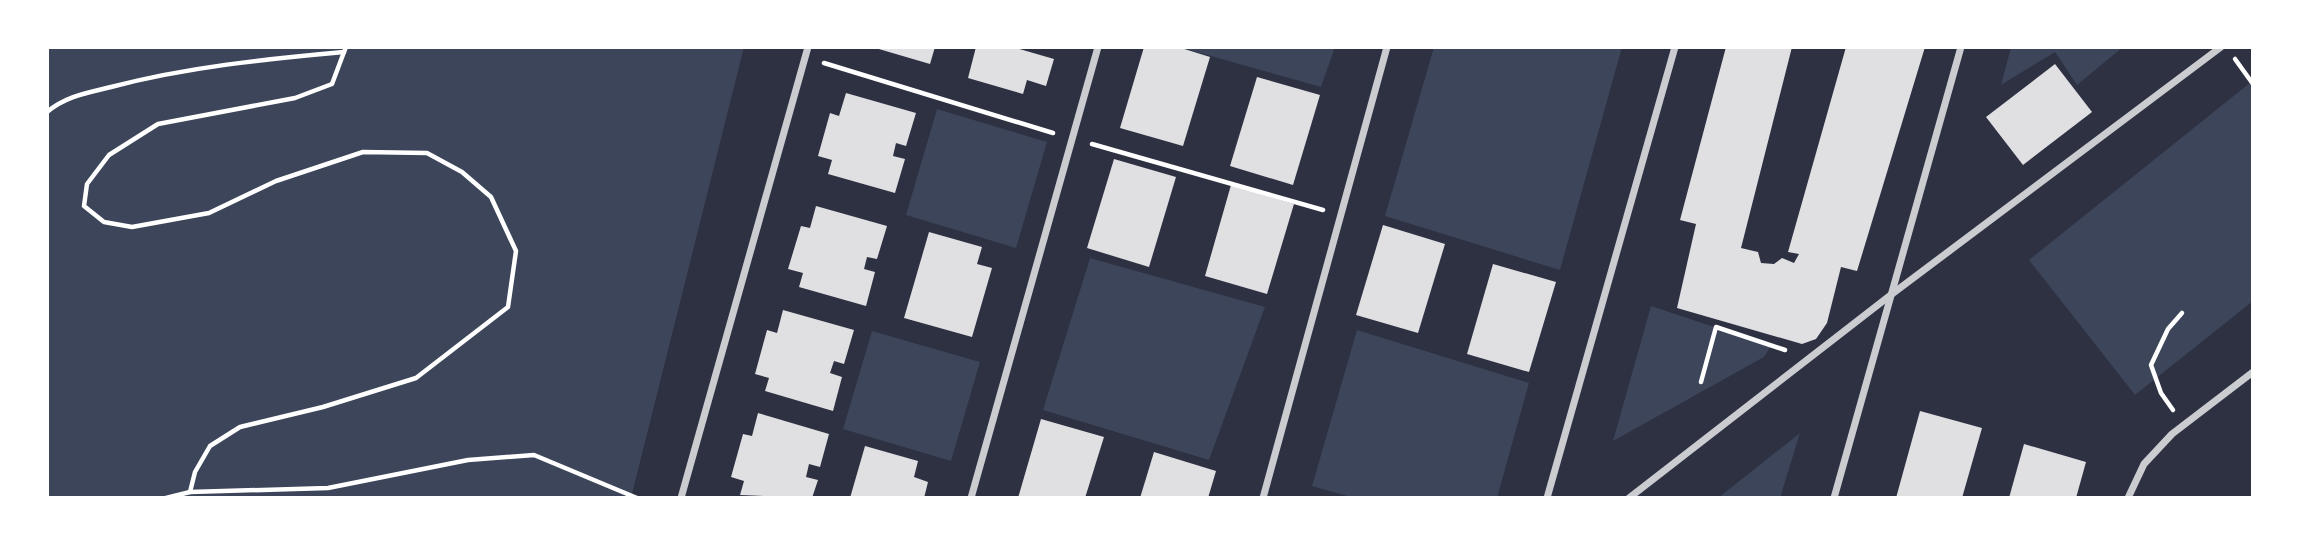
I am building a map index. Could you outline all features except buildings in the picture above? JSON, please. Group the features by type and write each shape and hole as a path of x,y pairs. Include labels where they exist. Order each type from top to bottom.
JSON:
{"street":[{"path":"681,498 808,47"},
{"path":"971,498 1098,47"},
{"path":"1262,498 1387,47"},
{"path":"1547,498 1675,47"},
{"path":"1835,498 1961,47"},
{"path":"1629,498 1892,294 2221,47"},
{"path":"2128,498 2144,464 2184,425 2253,372"}],"path":[{"path":"47,112 62,100 151,77 264,59 345,50 332,84 295,98 158,124 109,155 87,184 84,206 104,222 132,227 209,214 276,181 363,152 427,153 462,172 491,197 516,251 508,306 416,378 323,407 240,427 209,446 195,472 190,492"},
{"path":"2233,56 2253,84"},
{"path":"806,57 1072,139 1340,215"},
{"path":"2182,313 2168,329 2151,365 2161,393 2184,425"},
{"path":"1702,382 1716,327 1809,358"},
{"path":"166,498 190,492 328,488 468,460 534,455 636,498"}],"shaded area":[{"path":"47,47 744,47 631,498 47,498"},
{"path":"1179,47 1335,47 1321,87"},
{"path":"1434,47 1622,47 1560,270 1385,216"},
{"path":"2011,47 2123,47 2077,85 2055,52 2001,85"},
{"path":"2251,82 2253,301 2135,395 2029,260"},
{"path":"937,109 1047,142 1016,248 906,215"},
{"path":"1090,258 1265,307 1209,460 1043,410"},
{"path":"1651,306 1771,346 1764,357 1613,441"},
{"path":"1357,330 1529,383 1497,498 1354,498 1312,486"},
{"path":"872,331 980,362 951,461 843,429"},
{"path":"1800,433 1780,498 1718,498"}]}
